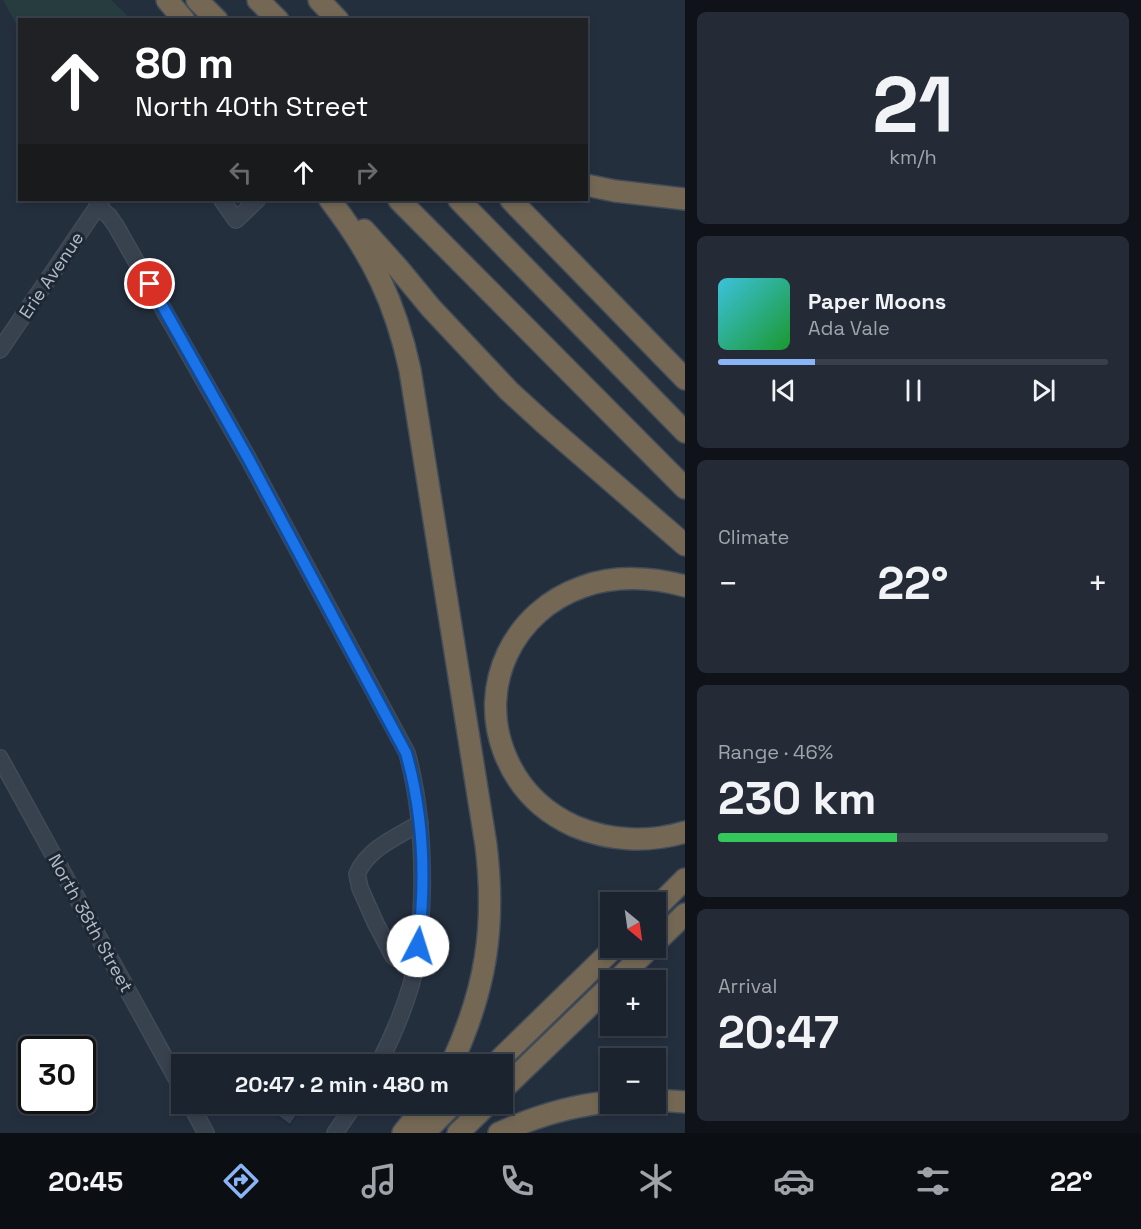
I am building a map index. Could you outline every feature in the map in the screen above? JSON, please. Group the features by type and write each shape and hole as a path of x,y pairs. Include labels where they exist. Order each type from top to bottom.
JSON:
{"highway":[{"path":"167,0 182,18"},
{"path":"197,0 215,18"},
{"path":"258,0 276,18"},
{"path":"319,0 336,18"},
{"path":"588,185 685,199"},
{"path":"331,201 353,230 371,260 389,297 404,341 486,845 491,895 486,958 473,1013 456,1054"},
{"path":"340,201 431,309 509,391 685,545"},
{"path":"400,201 685,488"},
{"path":"460,201 685,432"},
{"path":"512,201 685,379"},
{"path":"685,586 658,580 621,579 584,586 558,597 525,625 512,644 498,679 496,716 500,743 519,782 540,806 562,821 609,837 636,840 685,832"},
{"path":"666,898 685,879"},
{"path":"666,932 685,914"},
{"path":"505,1054 604,958"},
{"path":"627,970 640,958"},
{"path":"513,1079 600,996"},
{"path":"666,1101 685,1102"},
{"path":"499,1133 518,1124 563,1110 600,1104"},
{"path":"403,1133 418,1114"},
{"path":"424,1133 443,1114"},
{"path":"458,1133 478,1114"}],"street":[{"path":"223,201 236,220 256,201"},
{"path":"99,203 116,226 248,458 395,730 409,761 417,796 423,857 422,911 411,984 383,1054"},
{"name":"Erie Avenue","path":"0,350 99,203"},
{"name":"North 38th Street","path":"0,758 171,1069"},
{"path":"415,964 393,956 372,917 357,874 366,858 382,845 420,823"},
{"path":"196,1114 206,1133"},
{"path":"335,1133 348,1114"}],"green space":[{"path":"3,0 111,0 130,18 18,18 18,27"}],"building":[{"path":"275,1114 298,1114 290,1125"}],"route":[{"path":"150,284 248,458 406,753 417,796 423,857 422,911 418,946"}]}
